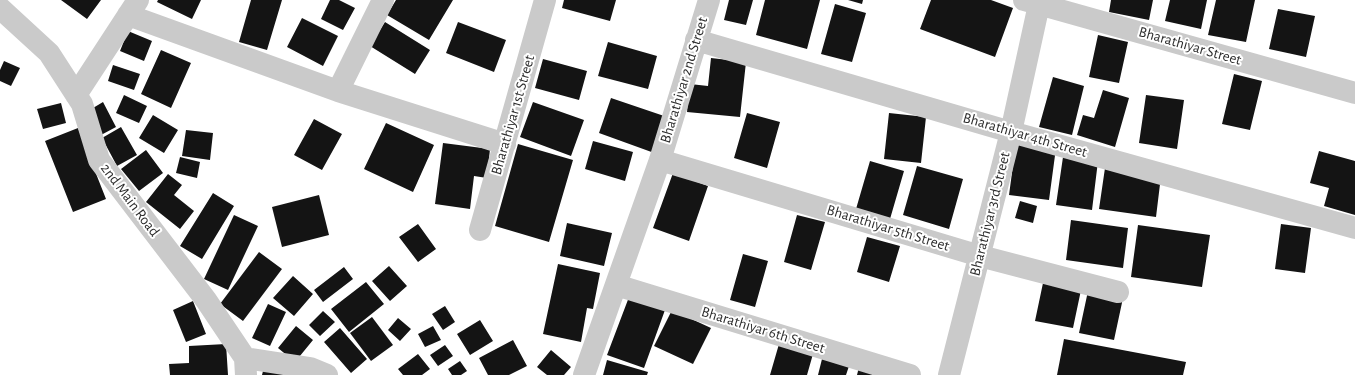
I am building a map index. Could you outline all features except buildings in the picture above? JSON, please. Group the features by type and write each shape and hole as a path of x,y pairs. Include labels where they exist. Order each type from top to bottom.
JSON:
{"street":[{"path":"338,90 383,0"},
{"name":"Bharathiyar 1st Street","path":"480,230 545,0"},
{"name":"Bharathiyar 2nd Street","path":"584,375 660,160 709,0"},
{"name":"Bharathiyar Street","path":"1035,2 1355,93"},
{"name":"Bharathiyar 3rd Street","path":"948,375 1011,132 1035,2"},
{"path":"76,95 133,7 338,90 505,144"},
{"name":"2nd Main Road","path":"0,8 49,53 82,104 99,160 206,300 245,366"},
{"name":"Bharathiyar 4th Street","path":"696,40 1011,132 1355,228"},
{"name":"Bharathiyar 5th Street","path":"660,160 980,256 1118,292"},
{"name":"Bharathiyar 6th Street","path":"616,285 910,375"},
{"path":"245,366 310,368 327,375"}]}
